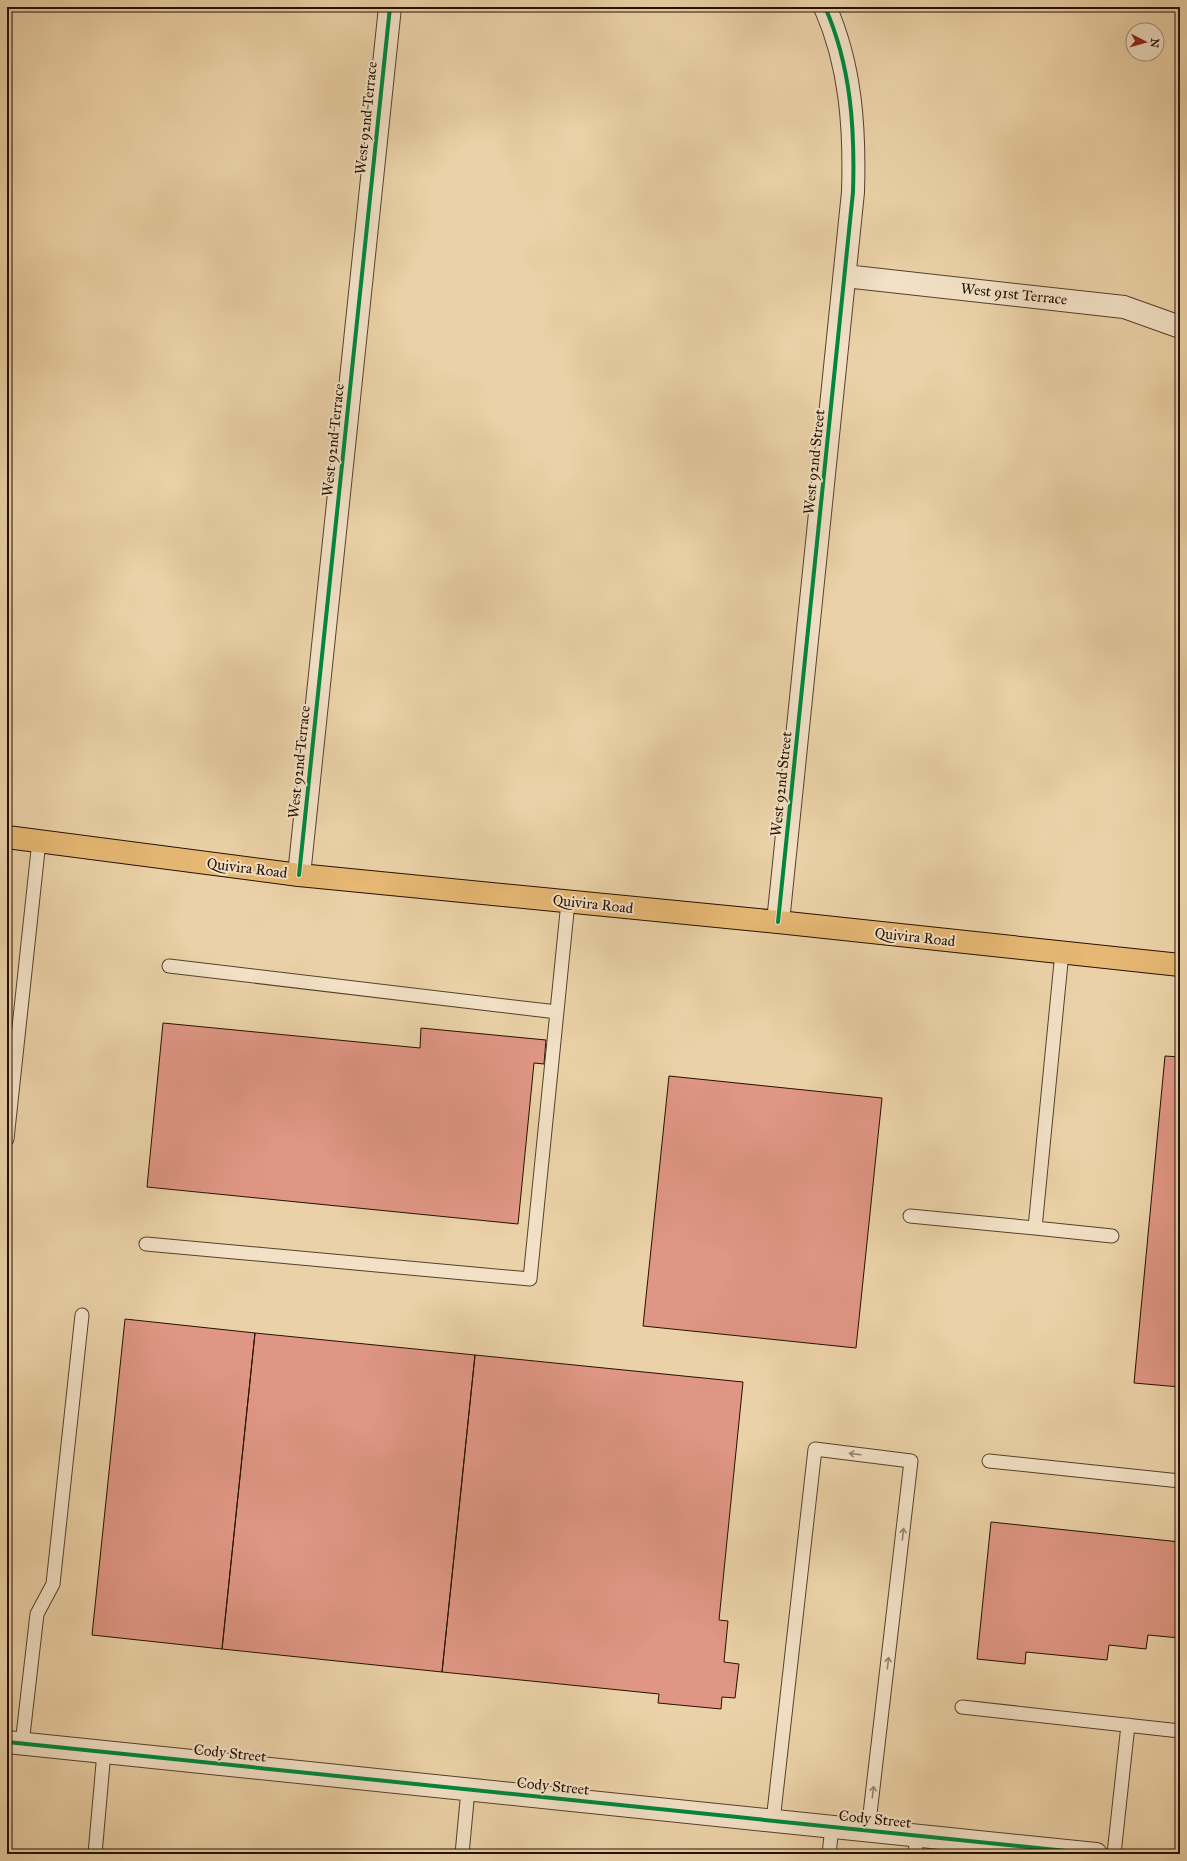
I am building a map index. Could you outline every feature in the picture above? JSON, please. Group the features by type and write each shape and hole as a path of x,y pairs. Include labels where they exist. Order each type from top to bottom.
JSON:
{"main road":[{"name":"Quivira Road","path":"7,837 299,875 778,922 1180,965"}],"street":[{"name":"West 92nd Terrace","path":"299,875 390,7"},
{"name":"West 92nd Street","path":"778,922 853,192 854,144 849,85 830,19 825,7"},
{"name":"West 91st Terrace","path":"845,276 1124,307 1180,328"},
{"name":"Cody Street","path":"14,1743 868,1831 916,1845 1096,1854"}],"lane":[{"path":"7,1139 39,841"},
{"path":"146,1244 530,1279 568,902"},
{"path":"1035,1228 1062,952"},
{"path":"169,966 557,1012"},
{"path":"910,1216 1112,1236"},
{"path":"14,1743 37,1614 53,1584 82,1315"},
{"path":"773,1821 815,1449 911,1461 868,1831"},
{"path":"989,1461 1180,1481"},
{"path":"962,1707 1180,1731"},
{"path":"1114,1854 1128,1725"},
{"path":"95,1854 104,1752"},
{"path":"462,1854 468,1790"},
{"path":"829,1854 832,1827"}],"building":[{"path":"163,1023 420,1048 421,1028 546,1040 544,1064 534,1063 518,1224 147,1187"},
{"path":"1165,1056 1180,1057 1180,1387 1134,1383"},
{"path":"669,1076 882,1098 856,1348 643,1326"},
{"path":"125,1319 255,1333 222,1649 92,1635"},
{"path":"255,1333 475,1355 442,1672 222,1649"},
{"path":"475,1355 743,1382 719,1620 728,1621 724,1662 739,1664 735,1698 722,1697 721,1709 658,1703 659,1694 442,1672"},
{"path":"991,1522 1180,1542 1180,1638 1148,1635 1146,1649 1109,1645 1107,1660 1026,1652 1025,1664 977,1659"},
{"path":"7,1851 29,1854 7,1854"}],"cycle path":[{"path":"299,875 390,7"},
{"path":"778,922 853,192 853,144 850,98 841,52 825,7"},
{"path":"7,1742 1096,1854"}]}
